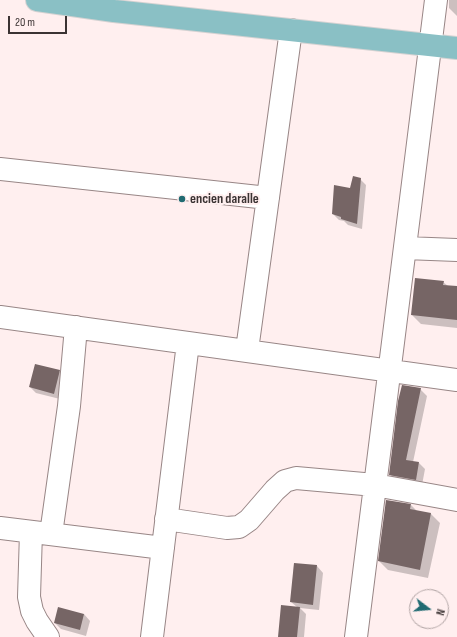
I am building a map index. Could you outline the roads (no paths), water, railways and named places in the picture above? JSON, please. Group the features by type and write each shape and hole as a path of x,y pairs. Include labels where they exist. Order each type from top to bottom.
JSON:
{"main road":[{"path":"37,0 115,5 291,30 457,48"}],"street":[{"path":"356,637 436,0"},
{"path":"247,350 291,30"},
{"path":"0,169 268,198"},
{"path":"405,248 457,250"},
{"path":"0,317 457,380"},
{"path":"48,637 37,622 32,611 29,598 41,533 69,406 76,327"},
{"path":"156,637 152,637 188,343"},
{"path":"166,519 227,528 239,527 249,520 285,480 296,478 375,485 457,500"},
{"path":"0,528 163,548"}],"place":[{"name":"encien daralle","path":"182,199"}]}
